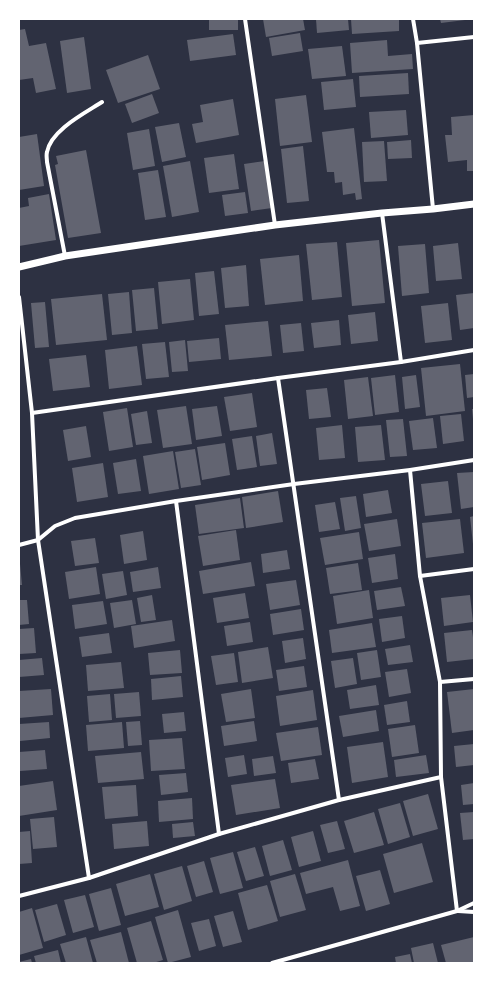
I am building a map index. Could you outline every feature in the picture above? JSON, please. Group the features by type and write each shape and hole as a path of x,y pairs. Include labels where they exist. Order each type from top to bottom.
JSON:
{"street":[{"path":"245,19 275,225"},
{"path":"413,19 417,44 433,209"},
{"path":"417,44 474,37"},
{"path":"65,256 47,162 47,152 50,144 61,130 102,102"},
{"path":"19,267 65,256 275,225 474,204"},
{"path":"382,213 401,362"},
{"path":"19,297 32,413 38,540 89,878"},
{"path":"32,413 401,362 474,350"},
{"path":"278,378 339,800"},
{"path":"19,545 38,540 55,526 75,518 176,501 474,460"},
{"path":"410,470 420,576 440,682 441,777 457,911"},
{"path":"176,501 219,834"},
{"path":"420,576 474,569"},
{"path":"440,682 474,679"},
{"path":"19,896 89,878 219,834 339,800 441,777"},
{"path":"272,963 457,911 474,903"},
{"path":"457,911 474,912"}],"building":[{"path":"209,19 238,19 238,30 209,30"},
{"path":"263,19 303,19 305,30 266,37"},
{"path":"316,19 348,19 349,30 317,33"},
{"path":"351,19 399,19 399,31 352,34"},
{"path":"440,19 465,19 465,20 441,23"},
{"path":"25,29 29,46 46,43 56,89 36,93 33,78 19,80 19,30"},
{"path":"300,33 303,51 272,56 269,38"},
{"path":"233,34 236,55 190,61 187,40"},
{"path":"84,37 91,89 67,93 60,41"},
{"path":"387,40 388,56 412,54 413,69 352,73 350,43"},
{"path":"342,46 346,76 312,79 308,49"},
{"path":"148,55 160,89 118,103 106,70"},
{"path":"408,73 409,94 360,97 359,76"},
{"path":"353,79 356,107 324,110 321,82"},
{"path":"152,94 159,113 132,123 125,104"},
{"path":"306,95 312,142 280,146 275,99"},
{"path":"233,99 239,135 196,143 192,124 203,122 200,105"},
{"path":"406,110 408,135 371,138 369,112"},
{"path":"474,115 474,171 467,171 467,160 448,162 445,135 452,135 451,117"},
{"path":"179,123 186,157 162,162 155,127"},
{"path":"354,128 362,199 356,200 355,193 343,195 342,182 335,183 334,172 327,172 322,132"},
{"path":"149,129 155,166 133,170 127,133"},
{"path":"37,134 44,186 19,190 19,137"},
{"path":"411,140 412,158 388,159 387,142"},
{"path":"384,141 387,181 364,182 362,142"},
{"path":"303,146 309,201 287,203 281,149"},
{"path":"86,150 101,233 68,238 55,165 58,164 56,156"},
{"path":"234,154 239,189 209,193 204,158"},
{"path":"190,161 199,212 172,217 163,166"},
{"path":"265,161 272,208 251,211 244,164"},
{"path":"158,170 166,217 145,220 138,173"},
{"path":"245,192 248,213 225,216 222,195"},
{"path":"49,194 56,240 19,246 19,208 29,206 28,198"},
{"path":"379,240 385,303 352,306 346,243"},
{"path":"337,242 342,297 312,300 306,244"},
{"path":"458,243 462,279 436,281 433,246"},
{"path":"425,244 429,293 402,296 398,246"},
{"path":"299,255 303,301 265,305 260,259"},
{"path":"246,265 249,306 225,308 221,268"},
{"path":"214,271 219,314 199,316 195,273"},
{"path":"190,279 194,320 162,324 158,282"},
{"path":"154,288 158,329 136,331 132,290"},
{"path":"129,292 132,333 112,335 108,294"},
{"path":"474,293 474,328 460,330 456,295"},
{"path":"102,294 107,340 56,345 51,299"},
{"path":"45,302 49,347 35,348 31,303"},
{"path":"448,303 452,340 425,343 421,306"},
{"path":"375,312 378,341 351,344 348,315"},
{"path":"339,320 341,345 314,348 311,323"},
{"path":"268,321 272,356 229,360 225,325"},
{"path":"301,323 304,351 283,353 280,325"},
{"path":"219,338 221,359 189,362 187,341"},
{"path":"185,340 188,371 172,372 169,342"},
{"path":"165,342 169,377 146,379 142,344"},
{"path":"137,346 142,385 109,389 105,350"},
{"path":"86,355 90,387 53,391 49,359"},
{"path":"460,364 465,411 426,416 421,368"},
{"path":"474,374 474,397 467,398 465,375"},
{"path":"395,375 399,412 375,415 371,378"},
{"path":"416,375 420,407 405,409 402,377"},
{"path":"368,377 373,416 348,419 344,380"},
{"path":"327,388 331,417 309,419 306,390"},
{"path":"252,393 257,427 230,431 224,397"},
{"path":"186,406 192,444 163,448 157,410"},
{"path":"217,406 222,436 196,440 192,409"},
{"path":"127,408 133,447 109,451 103,412"},
{"path":"472,409 474,409 474,419 473,419"},
{"path":"147,411 152,443 136,445 131,414"},
{"path":"461,414 464,441 443,444 440,416"},
{"path":"433,418 437,448 413,450 409,421"},
{"path":"403,419 407,456 390,457 386,420"},
{"path":"342,425 345,458 319,460 316,428"},
{"path":"381,425 385,460 358,462 355,427"},
{"path":"86,426 91,457 68,461 63,430"},
{"path":"272,433 277,464 260,466 256,436"},
{"path":"252,436 257,467 237,470 232,439"},
{"path":"225,443 230,475 202,480 197,447"},
{"path":"195,449 201,485 181,488 175,452"},
{"path":"173,451 179,489 149,494 143,456"},
{"path":"136,459 141,491 118,494 113,463"},
{"path":"103,463 108,497 77,502 72,468"},
{"path":"474,472 474,507 461,509 457,473"},
{"path":"448,481 452,513 425,516 421,484"},
{"path":"388,490 392,513 366,517 363,494"},
{"path":"278,491 283,522 246,528 242,497"},
{"path":"356,496 361,528 345,531 340,498"},
{"path":"240,498 244,528 199,534 195,505"},
{"path":"335,502 340,529 319,532 315,505"},
{"path":"474,516 474,544 473,544 470,517"},
{"path":"397,519 401,546 369,551 364,524"},
{"path":"460,519 464,553 426,558 422,523"},
{"path":"236,530 240,560 203,566 198,536"},
{"path":"143,531 147,560 124,564 120,535"},
{"path":"359,532 363,559 325,565 320,538"},
{"path":"95,538 99,563 75,566 71,541"},
{"path":"287,550 290,569 263,573 261,554"},
{"path":"395,554 398,579 372,583 368,558"},
{"path":"251,562 255,586 203,594 199,571"},
{"path":"358,563 362,590 330,594 326,568"},
{"path":"20,564 22,585 19,585"},
{"path":"96,567 100,594 69,599 65,572"},
{"path":"158,567 161,588 133,592 130,572"},
{"path":"123,571 127,595 106,599 102,574"},
{"path":"296,580 300,605 270,610 266,584"},
{"path":"401,587 405,606 377,610 374,591"},
{"path":"369,590 373,618 337,624 333,596"},
{"path":"245,593 249,618 217,623 213,598"},
{"path":"152,595 156,620 141,622 137,598"},
{"path":"470,595 473,622 444,626 441,598"},
{"path":"19,600 27,600 29,624 19,625"},
{"path":"132,600 136,624 114,628 110,603"},
{"path":"103,601 107,624 75,629 72,605"},
{"path":"301,609 304,630 273,635 270,614"},
{"path":"402,616 405,638 382,642 379,619"},
{"path":"172,620 175,641 134,648 131,626"},
{"path":"250,622 253,642 227,646 224,626"},
{"path":"372,623 376,647 332,653 329,630"},
{"path":"34,628 36,653 19,654 19,629"},
{"path":"472,630 474,659 447,662 444,633"},
{"path":"109,633 112,653 82,657 79,637"},
{"path":"303,638 306,659 285,663 282,641"},
{"path":"410,645 413,662 388,665 385,649"},
{"path":"268,647 273,678 242,683 238,652"},
{"path":"180,650 182,673 150,675 148,653"},
{"path":"377,650 381,677 361,680 357,653"},
{"path":"234,653 238,682 216,685 211,656"},
{"path":"42,658 44,675 19,677 19,660"},
{"path":"353,658 357,684 335,688 331,661"},
{"path":"121,662 124,688 88,691 86,665"},
{"path":"304,666 307,687 279,691 276,670"},
{"path":"407,669 411,693 389,697 385,672"},
{"path":"181,676 183,697 152,700 151,679"},
{"path":"376,685 379,705 350,709 347,690"},
{"path":"51,689 53,715 19,718 19,691"},
{"path":"251,689 255,718 226,722 221,694"},
{"path":"474,689 474,730 452,733 447,692"},
{"path":"313,690 317,720 280,726 276,696"},
{"path":"139,692 141,716 116,718 114,694"},
{"path":"110,694 112,720 89,722 87,696"},
{"path":"407,701 410,722 387,725 384,705"},
{"path":"376,710 379,731 343,737 339,716"},
{"path":"184,712 186,731 164,733 162,714"},
{"path":"140,721 142,745 128,746 126,722"},
{"path":"254,721 257,741 224,746 221,726"},
{"path":"49,722 50,738 20,741 19,724"},
{"path":"122,722 124,748 88,751 86,725"},
{"path":"415,725 419,753 392,757 388,729"},
{"path":"318,727 322,755 281,761 276,733"},
{"path":"182,738 185,769 151,771 149,740"},
{"path":"383,742 388,777 352,783 347,747"},
{"path":"474,744 474,765 456,767 454,746"},
{"path":"45,750 47,769 20,771 19,752"},
{"path":"141,752 144,779 98,783 95,756"},
{"path":"244,755 247,774 228,777 225,758"},
{"path":"426,755 429,773 396,777 394,760"},
{"path":"273,756 276,773 254,776 252,759"},
{"path":"315,759 319,779 291,783 288,763"},
{"path":"186,773 188,792 161,795 159,775"},
{"path":"275,779 280,808 236,815 231,785"},
{"path":"53,781 57,810 19,816 19,786"},
{"path":"474,783 474,804 463,805 461,785"},
{"path":"136,785 138,816 105,819 102,787"},
{"path":"428,794 438,829 413,836 403,801"},
{"path":"192,798 193,819 159,822 158,801"},
{"path":"400,803 410,837 388,844 378,809"},
{"path":"374,812 384,845 354,853 344,821"},
{"path":"474,812 474,839 463,840 460,813"},
{"path":"54,817 57,847 33,849 30,819"},
{"path":"147,821 149,846 114,849 112,824"},
{"path":"337,821 345,849 328,853 320,825"},
{"path":"193,822 195,836 173,838 172,824"},
{"path":"30,831 32,863 19,864 19,832"},
{"path":"313,831 321,861 299,867 291,837"},
{"path":"283,840 292,870 270,876 262,846"},
{"path":"422,843 433,882 394,893 383,854"},
{"path":"255,847 264,876 246,881 237,852"},
{"path":"233,852 243,888 220,894 210,858"},
{"path":"348,860 360,906 340,911 333,887 306,894 300,873"},
{"path":"204,861 213,892 196,897 187,866"},
{"path":"182,866 192,901 164,910 154,874"},
{"path":"380,870 390,904 366,911 356,876"},
{"path":"150,874 159,907 125,916 116,884"},
{"path":"295,874 306,910 280,917 270,881"},
{"path":"267,885 278,921 248,930 238,893"},
{"path":"111,888 121,925 99,931 89,894"},
{"path":"85,895 94,927 73,933 64,900"},
{"path":"57,904 66,935 44,942 35,910"},
{"path":"32,908 43,948 19,955 19,912"},
{"path":"178,910 191,957 168,963 155,917"},
{"path":"233,911 242,942 223,947 214,916"},
{"path":"209,919 216,946 199,951 191,923"},
{"path":"151,921 163,960 153,963 137,963 127,928"},
{"path":"121,932 129,963 97,963 90,940"},
{"path":"86,937 93,963 66,963 60,944"},
{"path":"474,937 474,963 446,963 441,945"},
{"path":"433,943 438,963 414,963 411,948"},
{"path":"58,950 61,963 36,963 34,956"},
{"path":"410,954 412,963 396,963 395,957"},
{"path":"31,959 32,963 19,963 19,962"}]}
